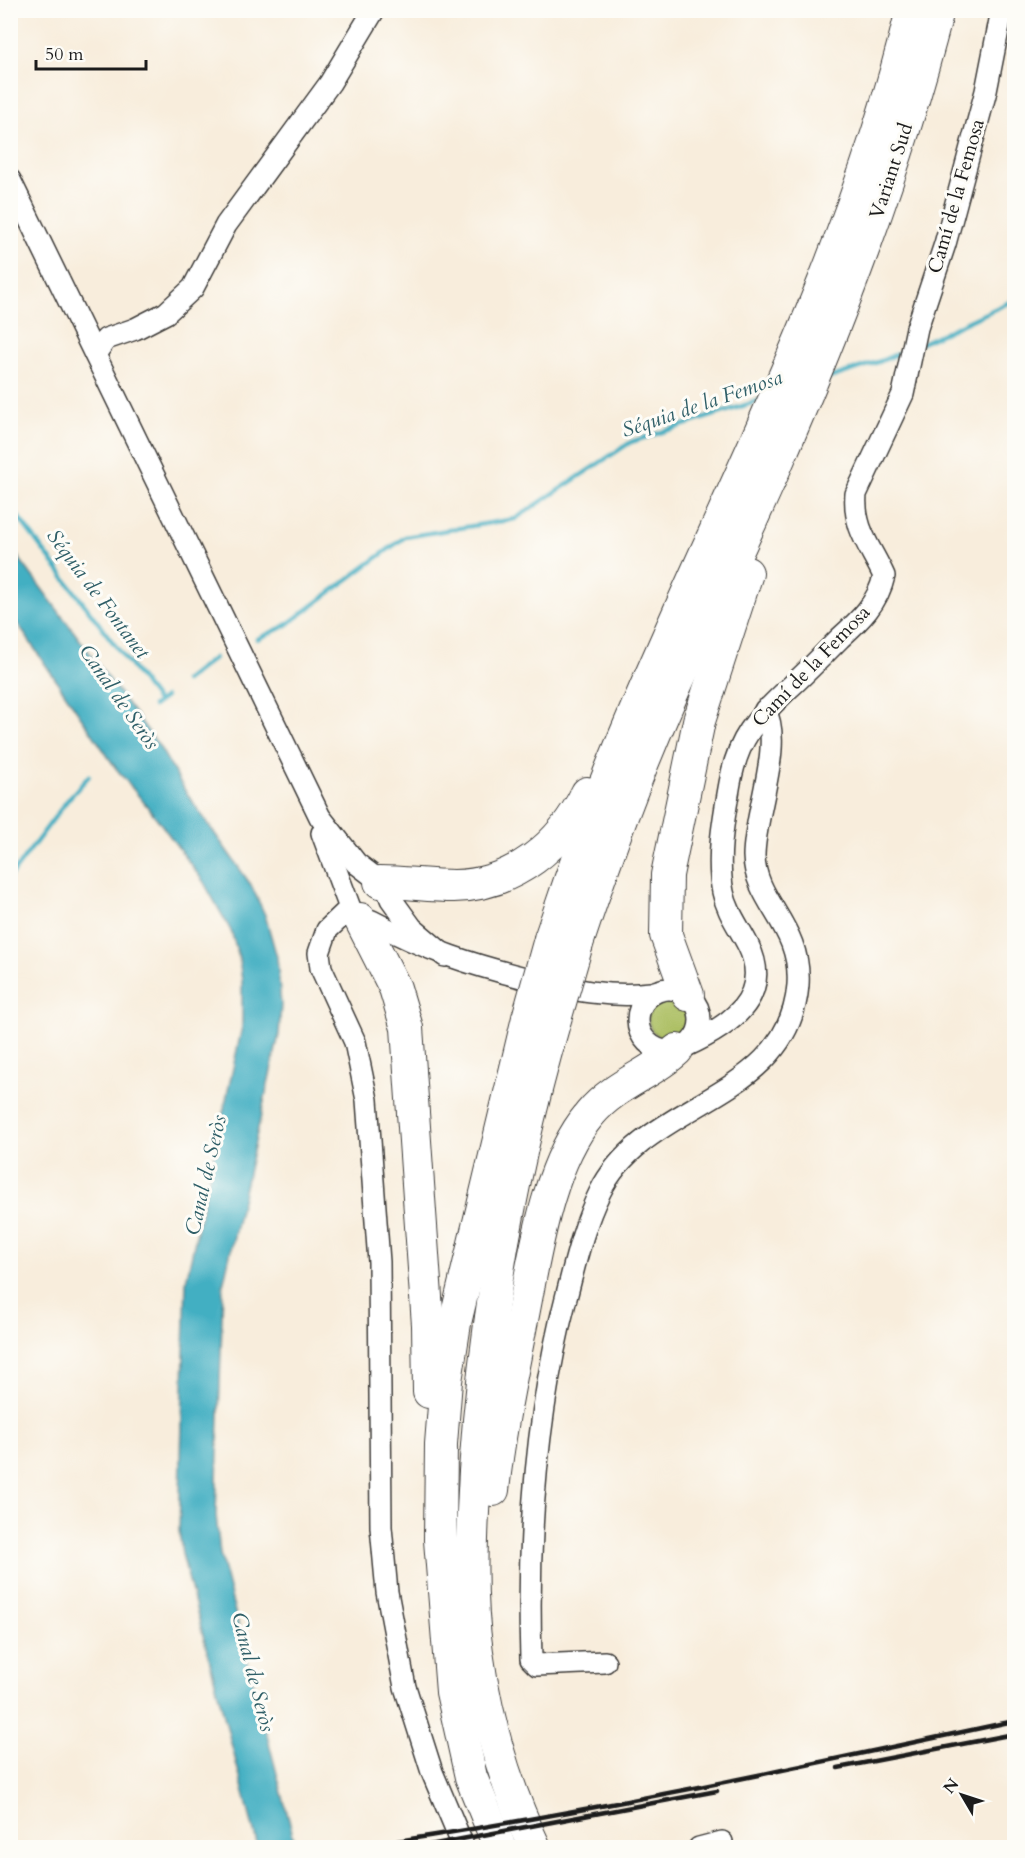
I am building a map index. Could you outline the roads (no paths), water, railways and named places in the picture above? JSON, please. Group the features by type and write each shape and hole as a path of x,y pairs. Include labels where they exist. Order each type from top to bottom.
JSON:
{"highway":[{"path":"443,1604 441,1444 448,1361 463,1285 564,941 610,773 800,344 870,157 912,10"},
{"name":"Variant Sud","path":"783,467 842,326 895,163 938,10"},
{"path":"564,941 619,823 651,742 783,467"},
{"path":"694,1003 672,957 665,923 668,876 699,721 783,467"},
{"path":"382,887 455,886 482,883 520,868 546,848 576,814 616,729 679,614"},
{"path":"358,912 395,988 409,1041 428,1325 428,1499 432,1550 443,1604 456,1720 471,1777 500,1848"},
{"path":"535,1848 501,1760 490,1721 476,1650 472,1524 478,1432 492,1308 529,1112 541,1021"},
{"path":"501,1760 488,1632 488,1539 509,1385 540,1237 562,1161 581,1125 609,1095 682,1048"}],"street":[{"path":"95,354 106,339 135,329 166,313 193,288 226,225 330,83 374,10"},
{"name":"Camí de la Femosa","path":"682,1048 724,1025 753,991 755,967 748,944 725,900 721,853 730,782 737,753 746,733 765,710 865,615 880,592 884,576 862,538 855,508 856,495 903,394 915,336 945,244 986,91 1002,10"},
{"path":"10,180 320,818 345,850 382,887 417,934 445,956"},
{"path":"605,1662 549,1666 537,1665 531,1659 534,1504 550,1371 581,1242 595,1203 608,1176 625,1155 645,1137 742,1079 761,1064 782,1036 794,1006 798,971 794,947 787,927 761,885 755,866 758,822 772,744 772,727 765,710"},
{"path":"320,818 320,828 358,912 445,956 474,966 574,990 626,996 670,988 694,1003 723,1014 737,1012"},
{"path":"358,912 354,886 360,882 382,887"},
{"path":"382,887 386,914 358,912 327,930 319,953 321,968 355,1042 367,1100 379,1262 381,1527 387,1592 405,1688 432,1772 464,1848"},
{"path":"574,990 615,1008 638,1028 642,1037 658,1049 682,1048 698,1030 694,1003"},
{"path":"638,1028 639,1009 651,993"},
{"path":"699,1848 722,1842"}],"water":[{"name":"Canal de Seròs","path":"10,546 159,746 187,794 251,885 265,915 277,957 281,1005 279,1035 223,1285 216,1515 220,1554 296,1847 258,1847 182,1554 179,1530 186,1281 242,1027 242,981 239,958 231,931 203,881 115,767 11,614"}],"waterway":[{"name":"Séquia de la Femosa","path":"922,343 1014,300"},
{"name":"Séquia de la Femosa","path":"826,379 881,361 906,350"},
{"name":"Séquia de la Femosa","path":"257,639 285,626 405,537 515,519 631,442 761,400"},
{"name":"Séquia de Fontanet","path":"10,506 158,702"},
{"name":"Séquia de la Femosa","path":"185,681 214,658"},
{"name":"Séquia de la Femosa","path":"153,706 165,697"},
{"name":"Séquia de la Femosa","path":"10,877 69,798 89,776"}],"railway":[{"path":"351,1848 601,1806 1014,1721"},
{"path":"838,1768 1014,1734"},
{"path":"414,1848 717,1791"}]}
